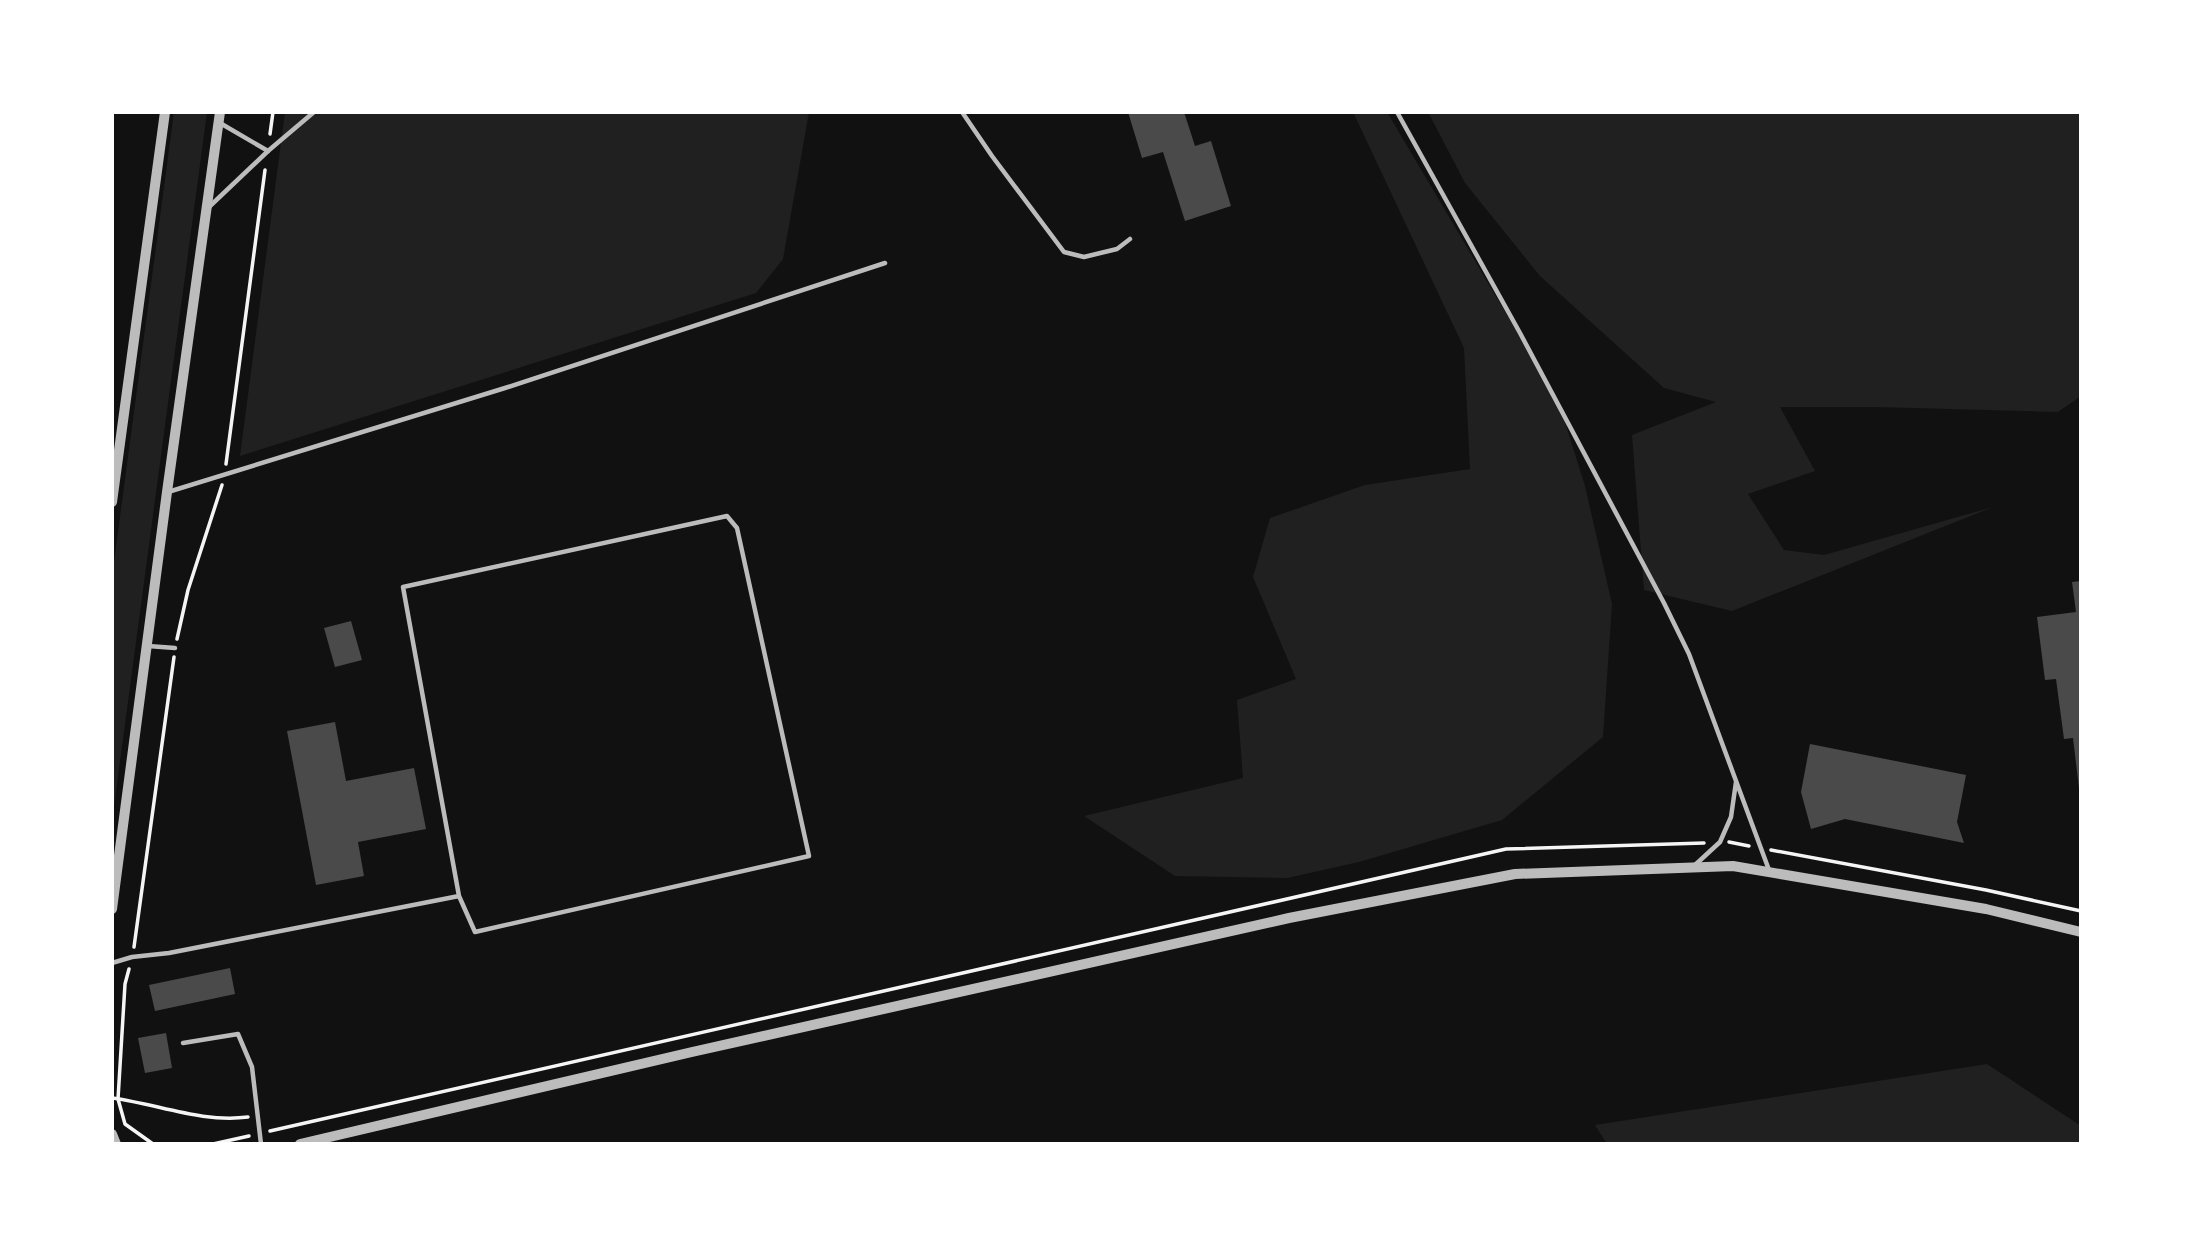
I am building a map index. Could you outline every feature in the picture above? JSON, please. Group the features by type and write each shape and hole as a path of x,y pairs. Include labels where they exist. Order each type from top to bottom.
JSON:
{"street":[{"path":"112,502 165,112"},
{"path":"112,909 219,117"},
{"path":"300,1144 692,1052 1289,918 1515,874 1733,866 1986,909 2081,932"},
{"path":"112,1134 116,1144"}],"lane":[{"path":"206,210 314,112"},
{"path":"962,112 1064,252 1084,257 1117,249 1130,239"},
{"path":"1397,112 1520,333 1689,654 1770,873"},
{"path":"219,117 268,151"},
{"path":"167,492 505,387 885,263"},
{"path":"727,516 737,528 809,856 475,932 459,896 403,587 727,516"},
{"path":"147,645 175,648"},
{"path":"1692,868 1720,842 1731,817 1736,781"},
{"path":"112,963 459,896"},
{"path":"183,1043 238,1034 252,1067 261,1144"}],"path":[{"path":"268,151 273,112"},
{"path":"112,1098 192,1115 232,1119 257,1116"}],"shaded area":[{"path":"174,112 207,112 112,821 112,577"},
{"path":"285,112 809,112 783,259 756,293 240,456"},
{"path":"1353,112 1387,112 1559,403 1585,486 1612,604 1603,737 1502,820 1359,862 1287,878 1175,876 1084,816 1243,778 1237,700 1296,679 1253,577 1270,518 1365,485 1470,469 1464,348"},
{"path":"1428,112 2081,112 2081,396 2058,412 1780,407 1815,471 1748,494 1784,550 1824,555 1993,507 1732,611 1644,590 1632,435 1716,402 1664,388 1540,276 1465,183"},
{"path":"1987,1064 2081,1126 2081,1144 1607,1144 1595,1125"}],"building":[{"path":"1128,112 1184,112 1195,146 1211,141 1231,206 1185,221 1163,152 1142,158"},
{"path":"2081,581 2079,788 2073,738 2064,739 2056,679 2045,680 2037,617 2076,612 2072,582"},
{"path":"351,621 362,660 335,667 324,628"},
{"path":"335,722 346,781 414,768 426,829 358,842 364,876 316,885 287,731"},
{"path":"1810,744 1966,775 1957,822 1964,843 1845,819 1811,829 1801,792"},
{"path":"230,968 235,994 155,1011 149,985"},
{"path":"166,1033 172,1068 145,1073 138,1038"}]}
